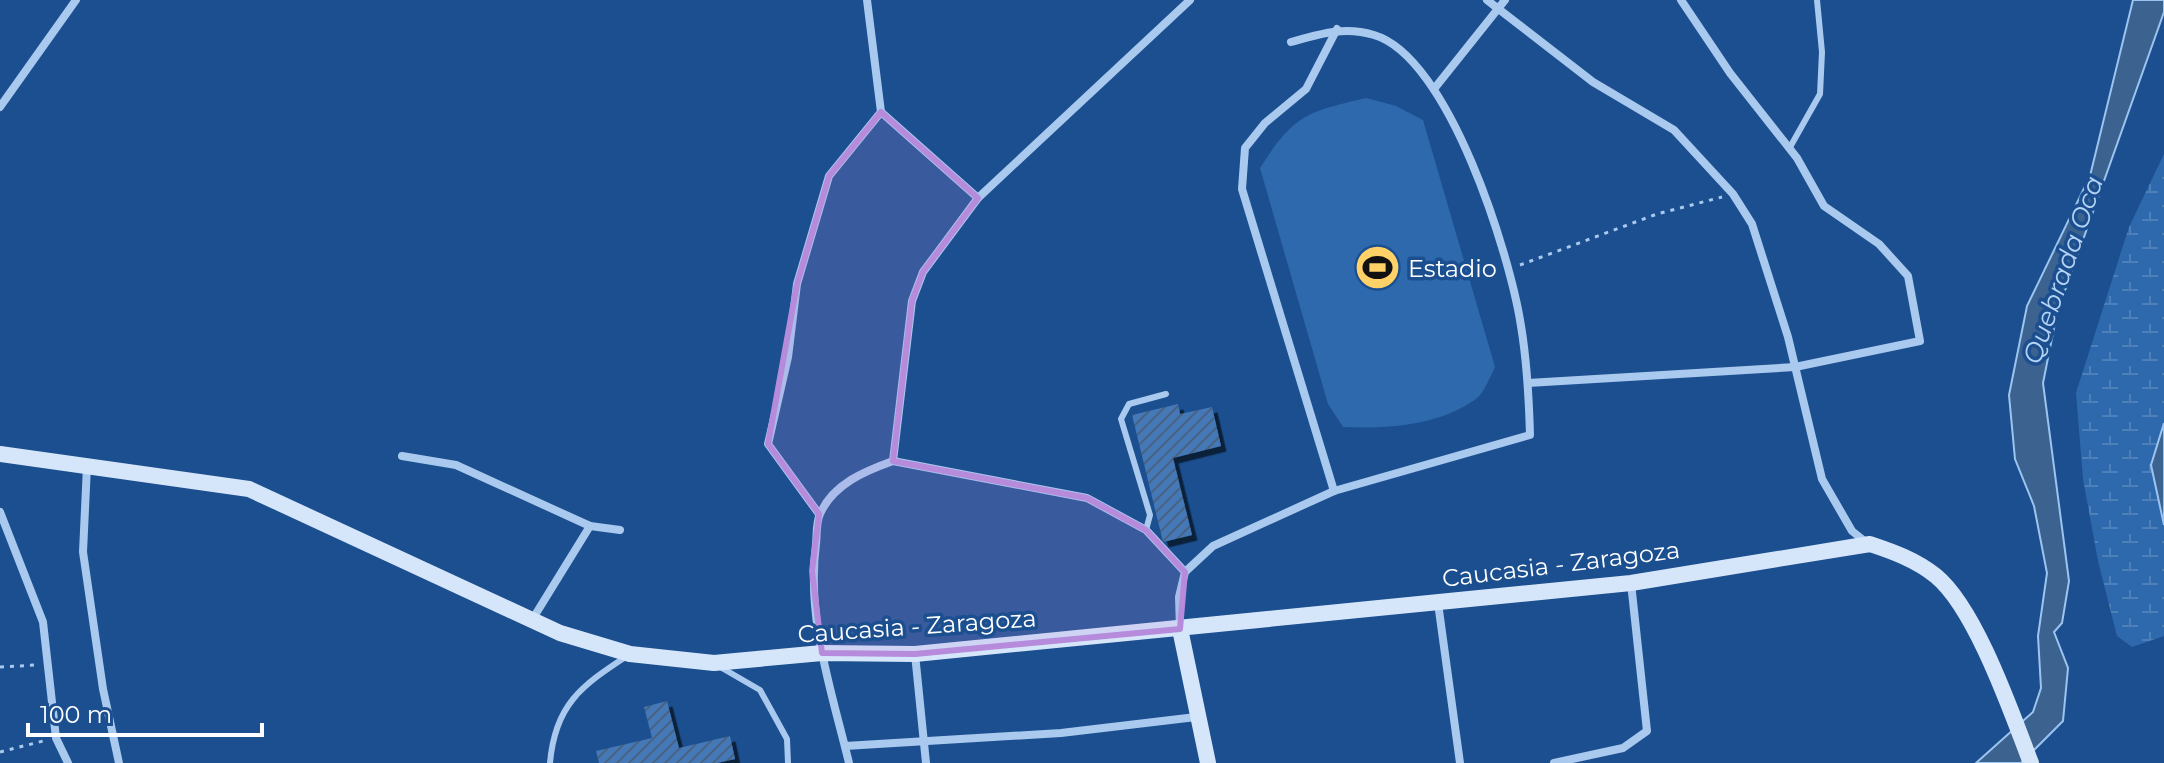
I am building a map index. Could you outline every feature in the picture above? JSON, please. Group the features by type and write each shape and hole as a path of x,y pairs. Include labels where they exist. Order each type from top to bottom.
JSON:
{"main road":[{"name":"Caucasia - Zaragoza","path":"0,454 249,489 532,620 597,646 630,654 714,663 822,653 915,654 1631,583 1870,544"},
{"path":"1870,544 1905,556 1938,578 1969,620 2031,763"},
{"path":"1180,629 1208,763"}],"street":[{"path":"0,107 76,0"},
{"path":"867,0 881,112 978,198"},
{"path":"893,461 912,301 936,253 978,198 1190,0"},
{"path":"1487,0 1593,82 1674,130 1733,194 1752,224 1795,367 1822,479 1852,531 1870,544"},
{"path":"1434,89 1505,0"},
{"path":"1528,383 1795,367 1920,341 1908,276 1879,244 1824,206 1789,149 1730,73 1681,0"},
{"path":"1334,491 1242,189 1245,148 1265,123 1306,89 1337,29"},
{"path":"1180,629 1179,597 1185,572 1213,546 1334,491 1530,435 1528,383 1510,269 1479,176 1434,89 1411,56 1377,35 1337,29 1291,42"},
{"path":"819,514 768,444 788,357 797,284 829,176 881,112"},
{"path":"402,456 456,465 590,526 620,530"},
{"path":"849,763 822,653 812,571 819,514 838,490 863,471 893,461 1087,498 1146,530 1185,572"},
{"path":"87,465 83,552 103,689 119,763"},
{"path":"0,512 43,622 56,738 68,763"},
{"path":"532,620 590,526"},
{"path":"1554,763 1623,748 1647,731 1631,583"},
{"path":"1438,602 1460,763"},
{"path":"915,654 926,739 926,763"},
{"path":"845,746 1061,733 1196,717"}],"lane":[{"path":"1789,149 1820,94 1822,52 1817,0"},
{"path":"1146,530 1150,515 1121,419 1129,404 1166,394"},
{"path":"550,763 553,734 582,686 630,654"},
{"path":"714,663 760,690 787,739 788,763"}],"path":[{"path":"1510,269 1642,219 1733,194"},
{"path":"0,667 46,664"},
{"path":"0,752 56,738"}],"highlighted area":[{"path":"881,112 978,198 923,272 912,301 893,461 1087,498 1146,530 1185,572 1180,629 915,654 822,653 812,571 819,514 768,444 797,284 829,176"}],"green space":[{"name":"Estadio","path":"1366,98 1396,106 1423,120 1495,367 1476,399 1446,415 1412,424 1343,427 1328,404 1260,168 1282,137 1303,118 1329,107"},
{"path":"2164,154 2164,636 2132,647 2117,636 2098,561 2083,479 2076,393 2129,227"}],"water":[{"name":"Quebrada Oca","path":"2133,0 2164,0 2164,12 2057,313 2043,383 2069,581 2062,623 2054,632 2068,668 2063,721 2021,763 1976,763 2033,712 2041,688 2038,636 2047,573 2034,506 2015,459 2009,395 2027,306 2090,176"},
{"path":"2164,423 2164,525 2151,465"}],"building":[{"path":"1178,404 1180,414 1212,407 1221,446 1173,458 1192,535 1163,542 1132,415"},
{"path":"667,701 679,748 730,736 735,759 717,763 599,763 596,751 652,738 644,707"}],"place":[{"name":"Estadio","path":"1377,268"}]}
